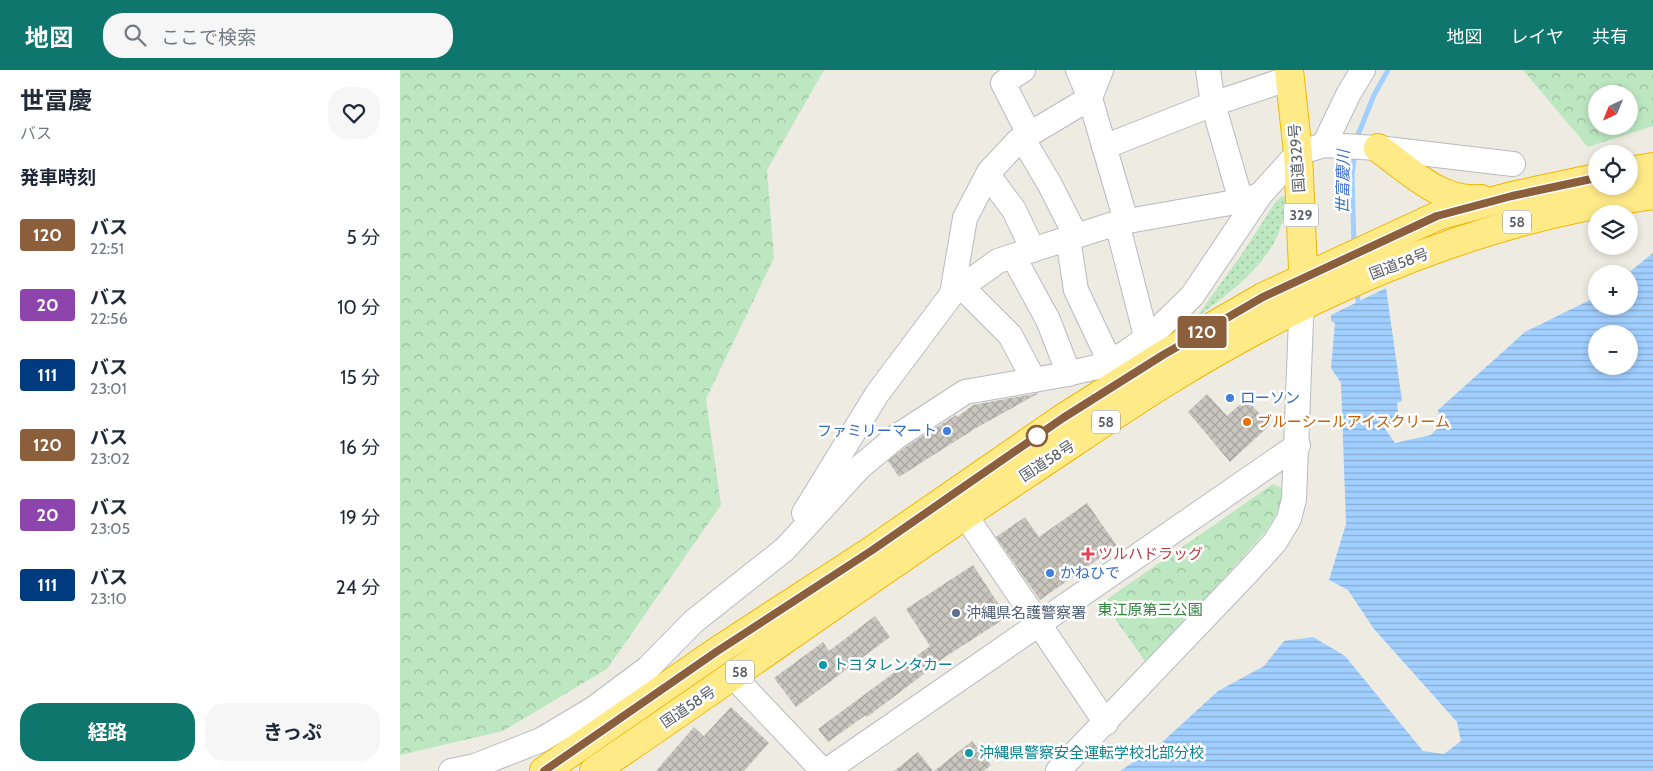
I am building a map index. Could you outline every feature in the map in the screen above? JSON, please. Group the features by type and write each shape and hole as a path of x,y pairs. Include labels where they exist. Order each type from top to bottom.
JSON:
{"highway":[{"name":"国道329号","path":"1290,74 1298,153 1304,305"},
{"path":"1378,148 1427,185 1453,198 1472,200 1512,196"},
{"path":"1638,170 1653,167"},
{"name":"国道58号","path":"594,771 965,515 1171,379 1304,305 1334,276 1382,241 1437,216 1512,196 1588,180"},
{"name":"国道58号","path":"544,771 716,652 871,551 1063,418 1163,355 1263,297 1304,276 1334,276 1385,270 1450,244 1530,218 1653,194"}],"street":[{"path":"1023,70 1003,83 1072,238 1076,290 1110,362"},
{"path":"1208,70 1213,104 1251,198"},
{"path":"1324,145 1362,70"},
{"path":"1091,71 1090,98 1122,222 1146,336"},
{"path":"1104,147 1290,74"},
{"path":"957,291 965,218 988,175 1026,136 1090,98"},
{"path":"451,771 475,766 541,740 593,709 648,668 693,622 785,549 860,467 887,445 965,392 1069,374 1110,362 1127,352 1163,325 1192,296 1251,198 1298,153 1324,145 1378,148 1513,164"},
{"path":"988,175 1014,210 1023,253 1069,374"},
{"path":"799,534 805,509 877,394 957,291 998,261 1023,253 1122,222 1251,198"},
{"path":"957,291 1010,334 1034,380"},
{"path":"1058,771 1106,723 1275,542 1289,519 1294,499 1298,445 1301,319 1304,305"},
{"path":"860,422 887,445"},
{"path":"733,676 824,771 1040,626 1298,445"},
{"path":"965,515 1106,723"}],"green space":[{"path":"400,70 824,70 767,170 774,258 706,399 721,505 607,669 503,731 400,755"},
{"path":"1523,70 1653,70 1653,126 1638,131 1638,85 1588,85 1588,135 1625,135 1594,145 1588,145 1588,147"},
{"path":"1282,196 1285,197 1283,217 1278,235 1268,252 1242,281 1196,318 1244,251 1274,204"},
{"name":"東江原第三公園","path":"1273,484 1282,488 1282,494 1277,511 1266,531 1147,664 1103,602"}],"water":[{"path":"1653,253 1653,771 1120,771 1159,745 1218,691 1264,666 1284,641 1313,637 1345,656 1423,751 1444,754 1461,741 1457,722 1374,629 1348,590 1329,580 1346,524 1341,383 1331,368 1335,323 1331,321 1331,315 1386,288 1402,401 1397,403 1399,420 1384,427 1395,443 1431,435 1441,424 1438,410 1525,332 1588,301 1588,315 1638,315 1638,265"}],"building":[{"path":"1039,393 976,428 899,477 888,461 904,448 956,415 957,417 973,405"},
{"path":"1207,394 1227,416 1246,399 1270,425 1230,462 1188,412"},
{"name":"かねひで","path":"1087,503 1117,546 1040,600 996,537 1025,517 1039,537"},
{"name":"沖縄県名護警察署","path":"973,565 1007,617 922,672 924,674 867,717 866,715 828,742 818,729 930,646 906,609"},
{"name":"トヨタレンタカー","path":"875,616 890,637 796,707 774,678 823,642 829,651"},
{"path":"731,707 769,743 744,771 656,771 694,727 704,736"},
{"name":"沖縄県警察安全運転学校北部分校","path":"972,741 991,765 984,771 934,771"},
{"path":"918,752 933,771 894,771"}],"waterway":[{"name":"世富慶川","path":"1356,140 1374,95 1388,70"},
{"name":"世富慶川","path":"1354,245 1352,174 1355,153"},
{"name":"世富慶川","path":"1357,290 1358,301"}],"bus line":[{"name":"120","path":"544,771 716,652 871,551 1063,418 1163,355 1263,297 1332,263 1437,216 1512,196 1588,180"}],"place":[{"name":"ローソン","path":"1230,398"},
{"name":"ブルーシールアイスクリーム","path":"1247,422"},
{"name":"ファミリーマート","path":"947,431"},
{"name":"ツルハドラッグ","path":"1088,554"},
{"name":"かねひで","path":"1050,573"},
{"name":"沖縄県名護警察署","path":"956,613"},
{"name":"トヨタレンタカー","path":"823,665"},
{"name":"沖縄県警察安全運転学校北部分校","path":"969,753"}]}
